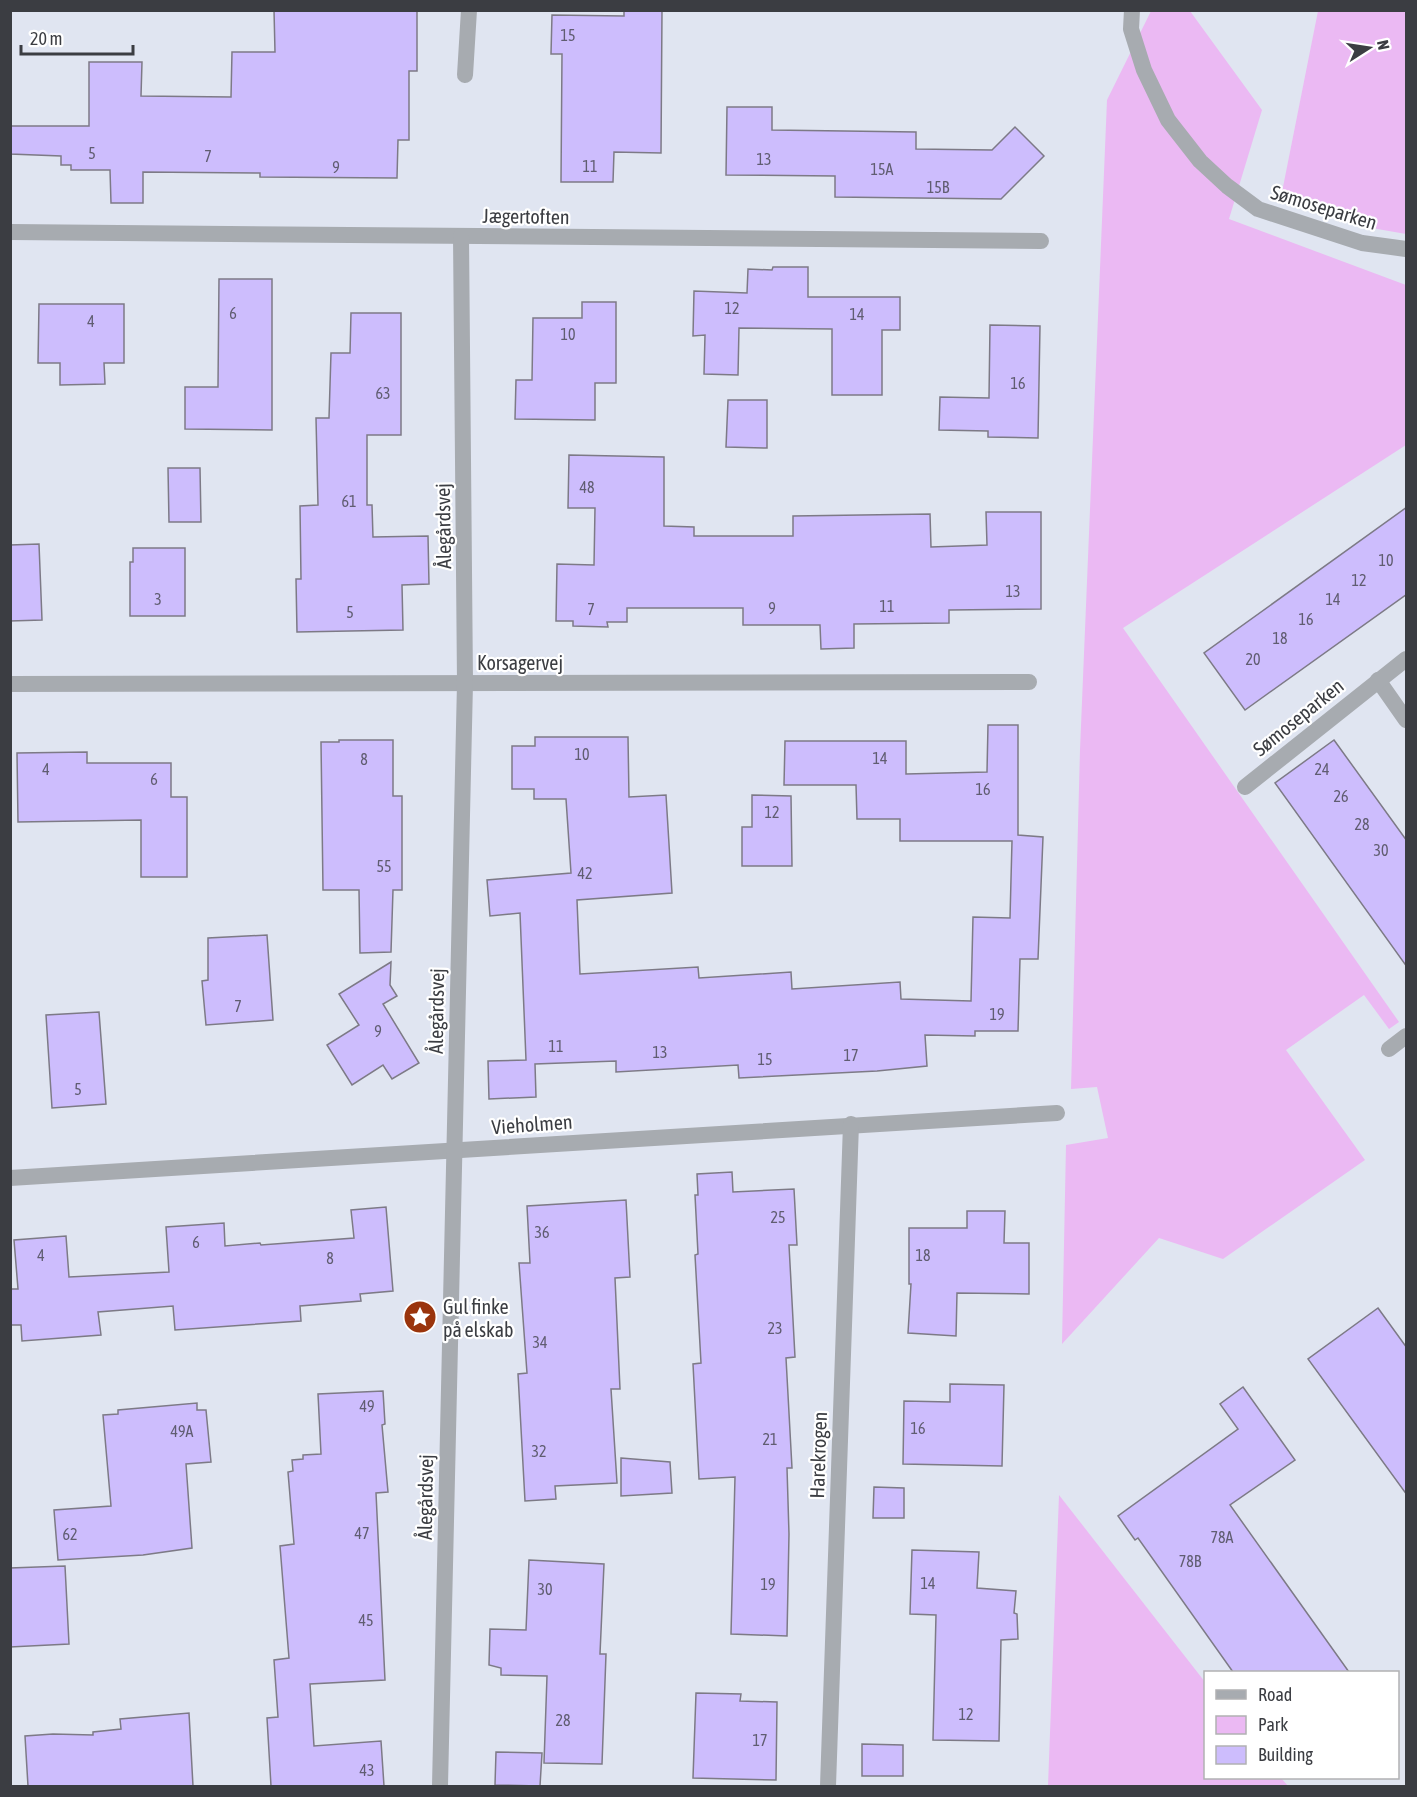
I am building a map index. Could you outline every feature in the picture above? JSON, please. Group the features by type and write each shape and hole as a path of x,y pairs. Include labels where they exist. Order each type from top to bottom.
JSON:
{"street":[{"path":"465,75 469,10"},
{"name":"Sømoseparken","path":"1132,10 1131,29 1144,70 1168,120 1200,161 1227,186 1258,209 1362,243 1407,249"},
{"name":"Jægertoften","path":"10,232 1041,241"},
{"name":"Ålegårdsvej","path":"440,1786 465,683 461,236"},
{"name":"Sømoseparken","path":"1245,787 1407,659"},
{"path":"1378,680 1407,720"},
{"name":"Korsagervej","path":"10,684 1029,682"},
{"path":"1389,1049 1407,1036"},
{"name":"Vieholmen","path":"10,1178 1056,1113"},
{"name":"Harekrogen","path":"828,1786 851,1124"}],"green space":[{"path":"1151,11 1190,11 1262,110 1229,219 1406,285 1406,445 1123,628 1399,1022 1389,1029 1364,995 1286,1050 1365,1160 1223,1259 1159,1238 1062,1344 1066,1145 1108,1138 1097,1087 1071,1089 1080,750 1107,100"},
{"path":"1318,11 1406,11 1406,234 1366,227 1282,192"},
{"path":"1059,1495 1204,1681 1204,1779 1282,1779 1288,1786 1048,1786"}],"building":[{"path":"274,10 417,10 417,71 409,71 409,140 398,140 397,178 260,177 260,173 143,172 143,203 111,203 110,170 71,170 71,165 61,165 61,156 10,154 10,126 89,126 89,62 142,62 141,96 231,97 232,52 275,52"},
{"path":"624,10 662,10 661,153 614,152 613,182 561,182 562,54 551,54 552,15 624,16"},
{"path":"727,107 772,107 772,130 916,132 916,149 992,150 1015,127 1044,156 1001,199 835,197 835,176 726,175"},
{"path":"773,267 808,267 808,297 900,297 900,330 882,330 882,395 832,395 832,329 739,328 738,375 704,374 705,335 693,336 694,291 747,293 748,269 772,270"},
{"path":"219,279 272,279 272,430 185,429 185,387 218,387"},
{"path":"582,302 616,302 616,383 595,383 595,420 515,419 516,380 532,380 533,318 582,318"},
{"path":"39,304 124,304 124,363 104,363 105,384 60,385 60,363 38,363"},
{"path":"351,313 401,313 401,435 367,435 367,505 372,505 373,537 428,536 429,584 402,585 403,630 297,632 296,579 301,579 300,506 318,505 316,418 329,418 331,353 350,353"},
{"path":"990,325 1040,326 1038,438 988,437 988,431 939,430 940,397 989,398"},
{"path":"728,400 767,400 767,448 726,447"},
{"path":"569,455 664,457 664,526 694,527 694,536 793,536 793,516 930,514 931,547 987,545 986,512 1041,512 1041,609 949,610 949,623 854,624 854,648 821,649 820,625 743,625 743,608 627,608 627,622 607,622 608,627 573,626 573,621 556,621 557,564 594,565 595,508 568,508"},
{"path":"168,468 200,468 201,522 169,522"},
{"path":"1407,507 1407,594 1245,710 1204,653"},
{"path":"39,544 42,620 10,621 10,545"},
{"path":"133,548 185,548 185,616 130,616 130,562 133,562"},
{"path":"988,725 1018,725 1018,835 1043,837 1038,959 1020,959 1018,1031 975,1031 975,1036 925,1035 927,1066 877,1071 739,1078 738,1065 616,1072 616,1061 535,1064 536,1097 489,1099 488,1061 526,1060 520,913 490,916 487,880 571,873 566,799 534,799 534,789 512,789 512,746 535,746 535,737 628,737 629,797 666,795 672,893 577,900 580,974 698,967 699,978 791,972 792,989 900,982 901,999 971,1001 973,917 1010,918 1012,841 900,841 900,819 857,819 856,785 784,785 785,741 906,741 906,774 987,772"},
{"path":"339,740 393,740 393,796 402,796 402,890 393,890 391,952 360,953 359,890 323,890 321,742 339,742"},
{"path":"1334,740 1407,841 1407,967 1275,783"},
{"path":"87,752 87,763 171,763 171,797 187,797 187,877 141,877 141,820 18,822 17,753"},
{"path":"752,795 791,796 792,866 742,866 742,827 752,827"},
{"path":"267,935 273,1020 206,1025 202,981 208,980 208,938"},
{"path":"391,962 390,985 397,996 383,1004 419,1063 392,1079 383,1065 352,1085 327,1045 359,1025 339,994"},
{"path":"99,1012 106,1104 52,1108 46,1015"},
{"path":"732,1172 733,1192 794,1189 797,1245 789,1245 795,1357 786,1358 792,1468 787,1468 789,1534 787,1636 731,1634 735,1477 699,1479 693,1364 701,1363 695,1255 698,1254 695,1195 698,1195 697,1174"},
{"path":"626,1200 630,1277 615,1278 620,1389 611,1389 617,1483 555,1486 556,1499 525,1501 518,1374 527,1373 519,1263 530,1263 527,1206"},
{"path":"386,1207 393,1291 360,1294 361,1301 300,1306 301,1321 175,1330 173,1306 98,1312 101,1335 22,1341 21,1325 10,1325 10,1289 18,1289 14,1240 66,1236 69,1277 169,1272 166,1227 224,1223 225,1246 354,1238 351,1210"},
{"path":"967,1211 1005,1211 1004,1243 1029,1243 1029,1294 957,1293 956,1336 908,1333 911,1284 909,1284 909,1228 967,1228"},
{"path":"1378,1308 1407,1348 1407,1495 1308,1359"},
{"path":"950,1384 1004,1385 1002,1466 903,1464 904,1401 950,1402"},
{"path":"1243,1387 1295,1460 1230,1505 1348,1671 1232,1671 1138,1538 1135,1540 1118,1516 1238,1429 1220,1404"},
{"path":"383,1391 385,1424 382,1425 388,1492 376,1493 385,1680 310,1684 314,1746 381,1741 384,1786 271,1786 267,1718 278,1717 274,1660 289,1658 280,1546 294,1544 288,1472 293,1471 292,1460 303,1459 303,1455 321,1454 318,1394"},
{"path":"197,1403 197,1410 206,1410 211,1462 186,1464 192,1548 143,1555 58,1560 54,1510 111,1506 103,1415 118,1414 118,1410"},
{"path":"621,1458 670,1462 672,1493 621,1496"},
{"path":"874,1487 904,1488 904,1518 873,1518"},
{"path":"912,1550 979,1552 977,1588 1016,1591 1014,1613 1017,1614 1018,1639 1001,1640 999,1741 933,1740 936,1615 910,1614"},
{"path":"529,1560 604,1564 600,1654 606,1654 602,1764 544,1763 547,1676 501,1675 501,1668 489,1665 490,1629 526,1630"},
{"path":"65,1566 69,1644 10,1647 10,1568"},
{"path":"696,1693 741,1694 740,1701 777,1702 776,1780 693,1778"},
{"path":"189,1713 193,1786 28,1786 25,1736 93,1735 93,1732 121,1729 120,1719"},
{"path":"862,1744 903,1745 903,1776 862,1776"},
{"path":"496,1752 542,1753 540,1786 495,1785"}],"place":[{"name":"Gul finke på elskab","path":"420,1317"}]}
